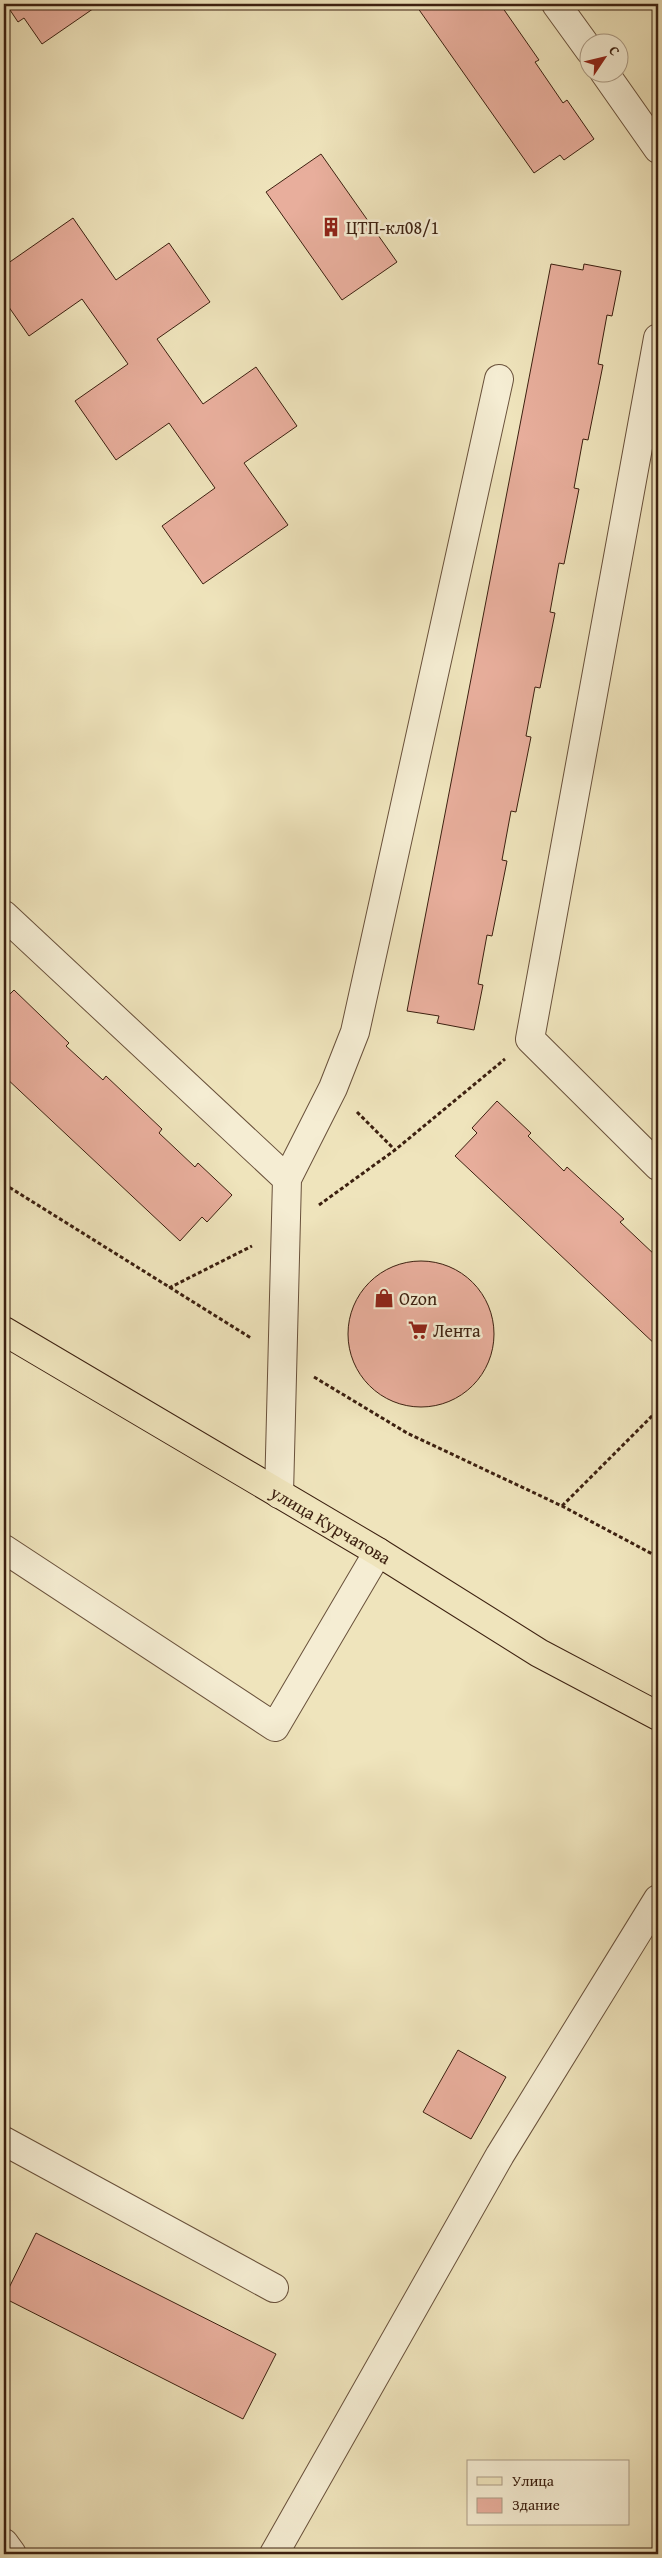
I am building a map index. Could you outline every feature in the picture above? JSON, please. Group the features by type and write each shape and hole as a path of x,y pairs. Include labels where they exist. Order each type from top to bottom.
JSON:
{"main road":[{"name":"улица Курчатова","path":"4,1331 378,1552 539,1654 658,1716"}],"lane":[{"path":"556,4 580,37"},
{"path":"611,82 658,150"},
{"path":"658,338 530,1039 658,1166"},
{"path":"279,1494 287,1179 333,1088 355,1032 499,379"},
{"path":"4,915 287,1179"},
{"path":"4,1549 275,1727 378,1552"},
{"path":"274,2554 500,2155 658,1899"},
{"path":"4,2141 274,2288"},
{"path":"4,2543 12,2554"}],"path":[{"path":"169,1288 285,1229 395,1150 510,1056"},
{"path":"333,1088 395,1150"},
{"path":"4,1184 169,1288 407,1433 562,1506 658,1557"},
{"path":"562,1506 658,1410"}],"building":[{"path":"6,4 100,4 42,44 24,18 18,22"},
{"path":"415,4 500,4 539,60 535,62 563,103 567,100 594,139 564,160 560,155 534,173"},
{"name":"ЦТП-кл08/1","path":"321,154 397,262 342,300 266,192"},
{"path":"73,218 116,280 169,243 210,302 157,339 203,404 256,367 297,426 244,463 288,525 203,584 162,526 215,488 169,423 116,460 75,401 128,364 82,299 29,336 4,300 4,266"},
{"path":"551,264 583,270 584,264 621,271 612,316 607,315 598,364 603,365 588,440 583,439 574,488 579,489 564,564 559,563 550,612 555,613 540,688 535,687 526,736 531,737 516,812 511,811 502,860 507,861 492,936 487,935 478,984 483,985 474,1030 437,1023 439,1016 407,1011"},
{"path":"4,988 10,994 14,990 69,1043 66,1046 103,1080 106,1076 162,1129 159,1133 195,1167 198,1163 232,1195 207,1222 202,1217 180,1241 4,1076"},
{"path":"497,1101 531,1133 528,1136 564,1171 567,1167 624,1219 620,1222 656,1256 658,1254 658,1347 455,1156 477,1133 472,1128"},
{"path":"421,1261 449,1266 473,1282 489,1306 494,1334 489,1362 473,1386 449,1402 421,1407 393,1402 369,1386 353,1362 348,1334 353,1306 369,1282 393,1266"},
{"path":"458,2050 506,2077 471,2139 423,2112"},
{"path":"36,2233 276,2354 243,2419 4,2298"}],"place":[{"name":"ЦТП-кл08/1","path":"331,227"},
{"name":"Ozon","path":"384,1298"},
{"name":"Лента","path":"418,1330"}]}
